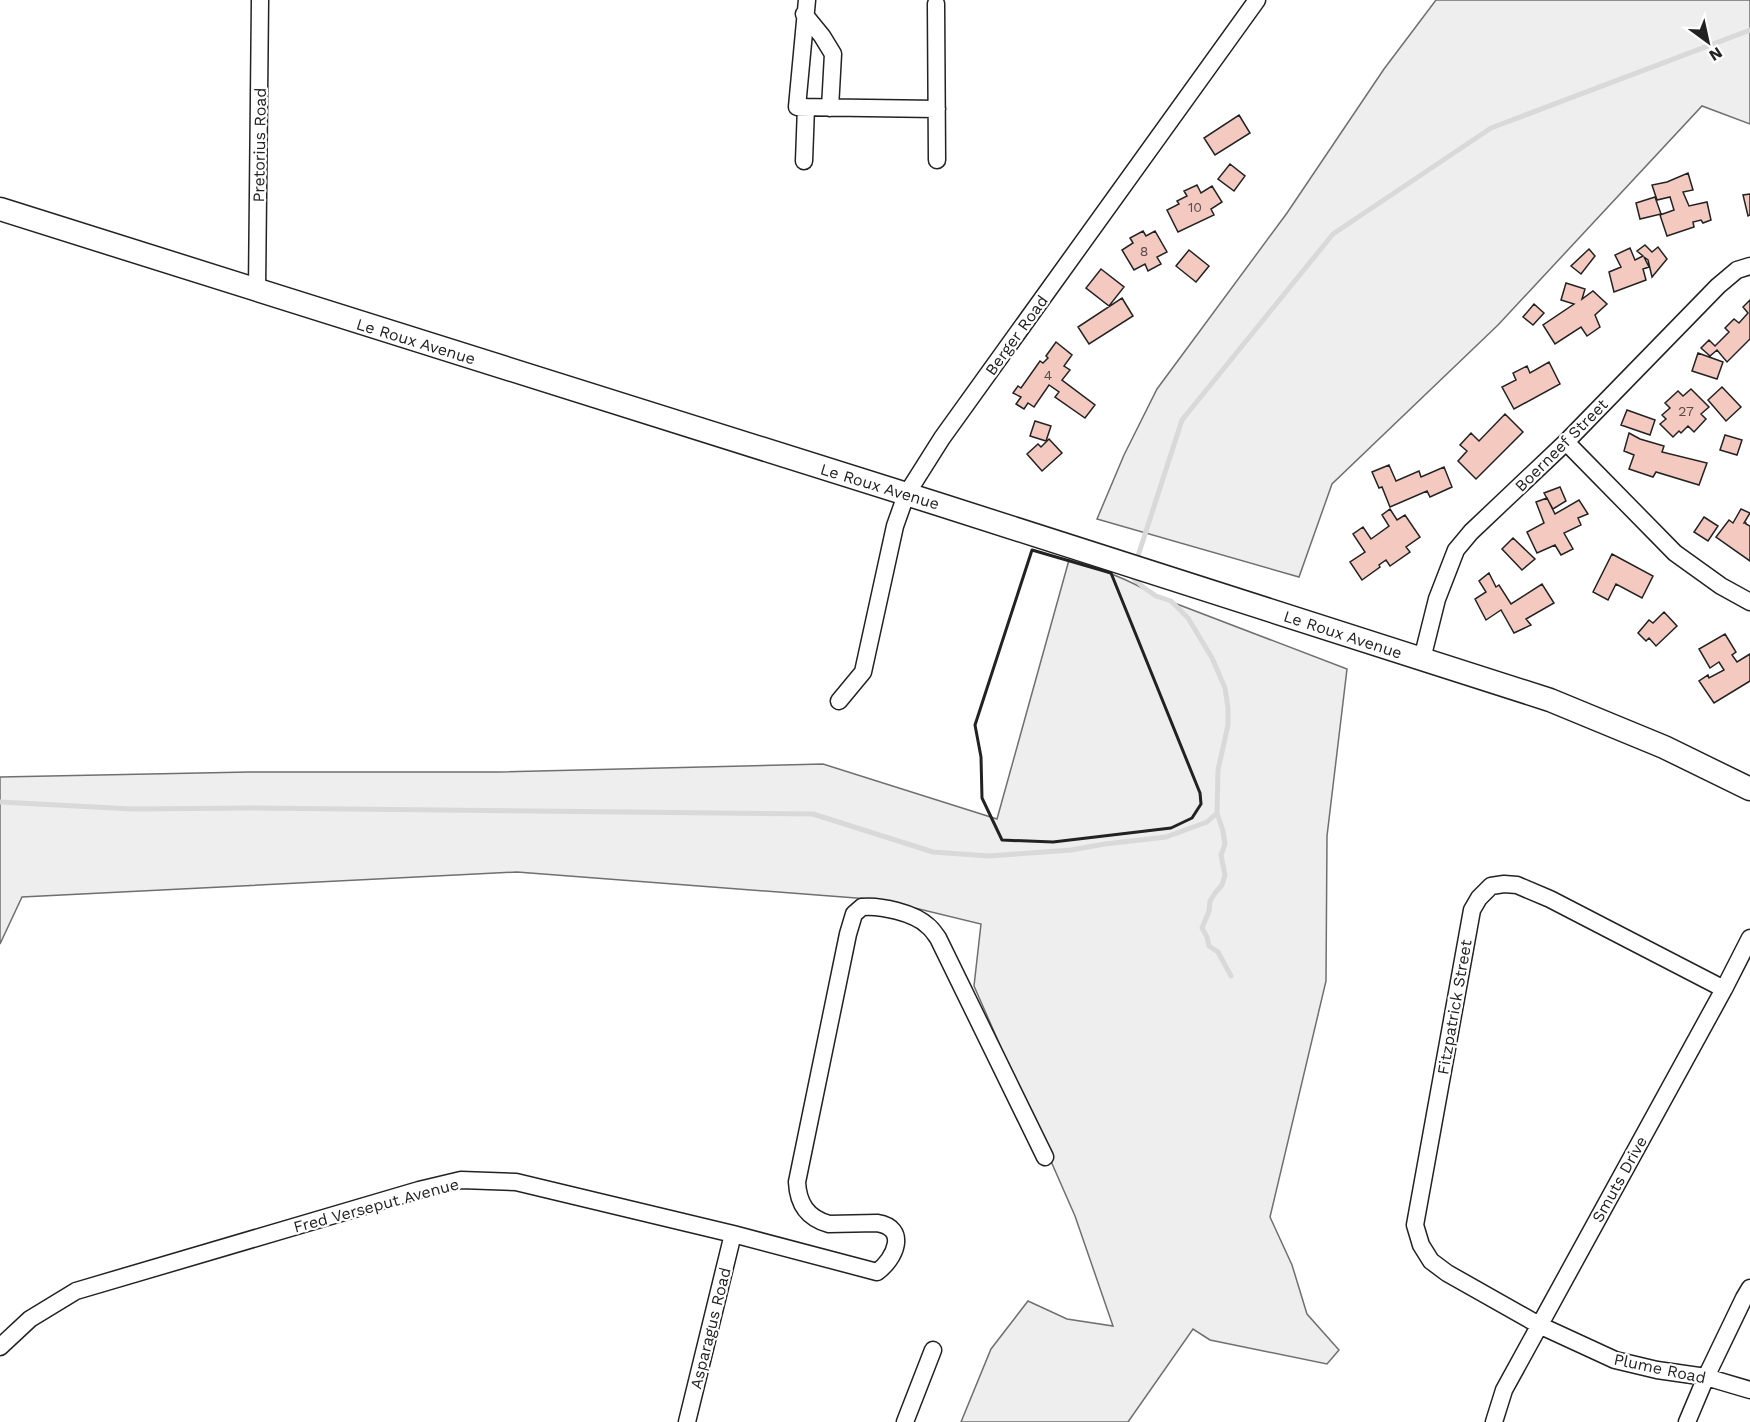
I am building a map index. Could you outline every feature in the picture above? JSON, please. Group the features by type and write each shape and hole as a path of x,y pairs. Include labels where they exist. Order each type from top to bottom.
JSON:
{"main road":[{"name":"Le Roux Avenue","path":"0,209 1550,700 1664,747 1750,789"}],"street":[{"name":"Pretorius Road","path":"257,291 260,0"},
{"name":"Berger Road","path":"839,701 863,672 895,526 906,495 942,438 1257,0"},
{"path":"936,4 937,160"},
{"path":"806,7 833,54 830,108"},
{"path":"804,161 801,107 806,7"},
{"path":"801,107 937,109"},
{"name":"Boerneef Street","path":"1422,659 1437,599 1456,550 1471,532 1566,442 1718,286 1737,270 1750,266"},
{"path":"1566,442 1675,553 1721,586 1750,602"},
{"name":"Fitzpatrick Street","path":"1539,1325 1447,1273 1431,1261 1421,1245 1415,1225 1472,910 1479,898 1491,886 1517,885 1550,899 1724,988"},
{"name":"Fred Verseput Avenue","path":"0,1347 30,1319 76,1291 419,1190 461,1180 516,1182 733,1234 877,1272 889,1261 894,1249 896,1239 891,1228 877,1223 829,1224 821,1222 803,1208 799,1199 797,1182 847,940 854,914 859,908 875,907 906,914 928,926 938,938 1045,1157"},
{"name":"Smuts Drive","path":"1494,1422 1504,1390 1750,938"},
{"name":"Asparagus Road","path":"687,1422 733,1234"},
{"path":"1687,1422 1706,1377 1750,1288"},
{"name":"Plume Road","path":"1539,1325 1615,1360 1657,1370 1706,1377 1750,1390"},
{"path":"905,1422 933,1350"}],"shaded area":[{"path":"1436,0 1750,0 1750,124 1702,106 1498,325 1332,484 1299,577 1097,519 1124,455 1157,389 1287,213 1384,69"},
{"path":"1069,560 1114,575 1156,596 1347,669 1327,836 1326,981 1270,1217 1292,1265 1307,1314 1339,1350 1327,1364 1210,1340 1193,1329 1128,1422 961,1422 991,1349 1028,1301 1067,1319 1113,1326 1075,1216 974,986 981,924 882,900 517,872 22,897 0,944 0,777 249,772 499,772 823,764 997,819"}],"building":[{"path":"1239,115 1250,133 1215,155 1204,138"},
{"path":"1230,164 1245,176 1234,191 1218,179"},
{"path":"1688,173 1693,190 1683,192 1689,206 1707,202 1711,220 1703,223 1701,220 1693,222 1694,227 1667,236 1660,215 1674,210 1670,197 1657,200 1652,185 1667,182"},
{"path":"1197,185 1201,193 1212,186 1222,202 1211,209 1214,215 1178,232 1167,210 1179,204 1177,201 1187,196 1184,191"},
{"path":"1750,194 1750,215 1748,216 1743,195"},
{"path":"1655,197 1661,214 1640,219 1636,203"},
{"path":"1143,231 1146,236 1155,231 1167,252 1157,257 1161,264 1148,271 1145,264 1134,270 1122,250 1133,243 1130,238"},
{"path":"1645,245 1652,252 1658,247 1667,259 1652,277 1648,260 1644,257 1649,267 1643,269 1646,280 1614,292 1609,272 1621,267 1615,255 1630,248 1635,260 1643,256 1637,251"},
{"path":"1589,249 1595,256 1581,274 1571,266"},
{"path":"1189,250 1209,266 1196,282 1176,266"},
{"path":"1101,269 1124,287 1109,306 1086,288"},
{"path":"1566,283 1585,289 1582,299 1593,291 1607,304 1595,315 1600,327 1587,336 1581,327 1555,344 1543,325 1574,304 1561,300"},
{"path":"1122,298 1133,316 1089,344 1078,327"},
{"path":"1750,300 1750,339 1727,362 1717,350 1710,356 1701,348 1709,340 1715,346 1729,332 1725,328 1734,319 1739,323 1748,313 1743,307"},
{"path":"1534,304 1544,313 1533,325 1523,317"},
{"path":"1056,342 1072,355 1064,366 1070,370 1062,380 1095,405 1085,418 1055,397 1059,392 1049,385 1034,407 1028,403 1024,409 1016,404 1021,397 1013,393 1018,386 1021,388 1040,361 1043,363 1048,358 1046,356"},
{"path":"1698,353 1723,362 1717,379 1692,371"},
{"path":"1549,362 1560,384 1514,409 1502,387 1516,380 1513,373 1527,366 1530,373"},
{"path":"1722,387 1741,407 1726,421 1708,400"},
{"path":"1691,389 1709,407 1701,414 1706,419 1694,432 1688,426 1673,437 1660,424 1666,419 1662,415 1670,408 1665,403 1678,391 1683,396"},
{"path":"1627,410 1655,420 1650,435 1621,425"},
{"path":"1505,414 1523,432 1476,479 1458,461 1467,451 1460,445 1471,433 1479,441"},
{"path":"1035,421 1051,426 1046,441 1030,436"},
{"path":"1629,433 1664,446 1662,452 1707,463 1699,485 1656,472 1653,477 1629,469 1634,455 1624,451"},
{"path":"1725,435 1742,440 1737,455 1720,450"},
{"path":"1049,439 1062,453 1042,471 1027,454 1038,444 1041,447"},
{"path":"1389,465 1396,481 1419,471 1421,477 1444,467 1452,487 1430,497 1427,491 1390,507 1382,487 1379,488 1372,472"},
{"path":"1560,487 1566,501 1553,509 1544,493"},
{"path":"1547,498 1555,514 1579,500 1588,514 1578,518 1581,525 1564,533 1573,549 1561,555 1555,545 1537,553 1527,532 1544,523 1536,502"},
{"path":"1390,509 1397,520 1405,515 1420,537 1406,547 1410,552 1390,566 1386,560 1362,580 1350,562 1365,552 1353,534 1363,527 1371,539 1389,526 1382,515"},
{"path":"1741,509 1750,513 1744,523 1750,526 1750,561 1716,537 1729,520 1733,523"},
{"path":"1704,517 1718,526 1708,541 1694,532"},
{"path":"1513,538 1535,559 1522,570 1502,549"},
{"path":"1612,554 1653,576 1642,598 1616,584 1608,600 1593,592"},
{"path":"1489,573 1496,587 1499,585 1511,604 1542,584 1554,603 1526,619 1531,625 1514,633 1501,610 1486,620 1475,599 1486,592 1479,581"},
{"path":"1664,612 1677,626 1656,646 1649,638 1646,641 1638,633 1649,620 1653,623"},
{"path":"1725,634 1736,652 1732,655 1737,662 1750,654 1750,681 1714,703 1699,681 1708,675 1709,678 1724,670 1719,662 1710,668 1699,649"}],"waterway":[{"path":"1136,562 1182,420 1333,234 1491,128 1750,30"},
{"path":"0,802 132,809 250,808 813,814 933,852 989,856 1071,850 1166,837 1207,822 1217,813 1218,770 1228,725 1228,708 1225,688 1212,658 1188,618 1171,601 1156,596 1143,587 1131,576 1132,573"},
{"path":"1217,813 1225,844 1221,855 1225,875 1222,885 1210,901 1209,911 1202,928 1209,946 1218,952 1231,976"}],"wall":[{"path":"1032,550 1111,573 1200,793 1201,804 1192,818 1171,828 1053,842 1002,840 982,798 981,757 975,725 1032,550"}]}
